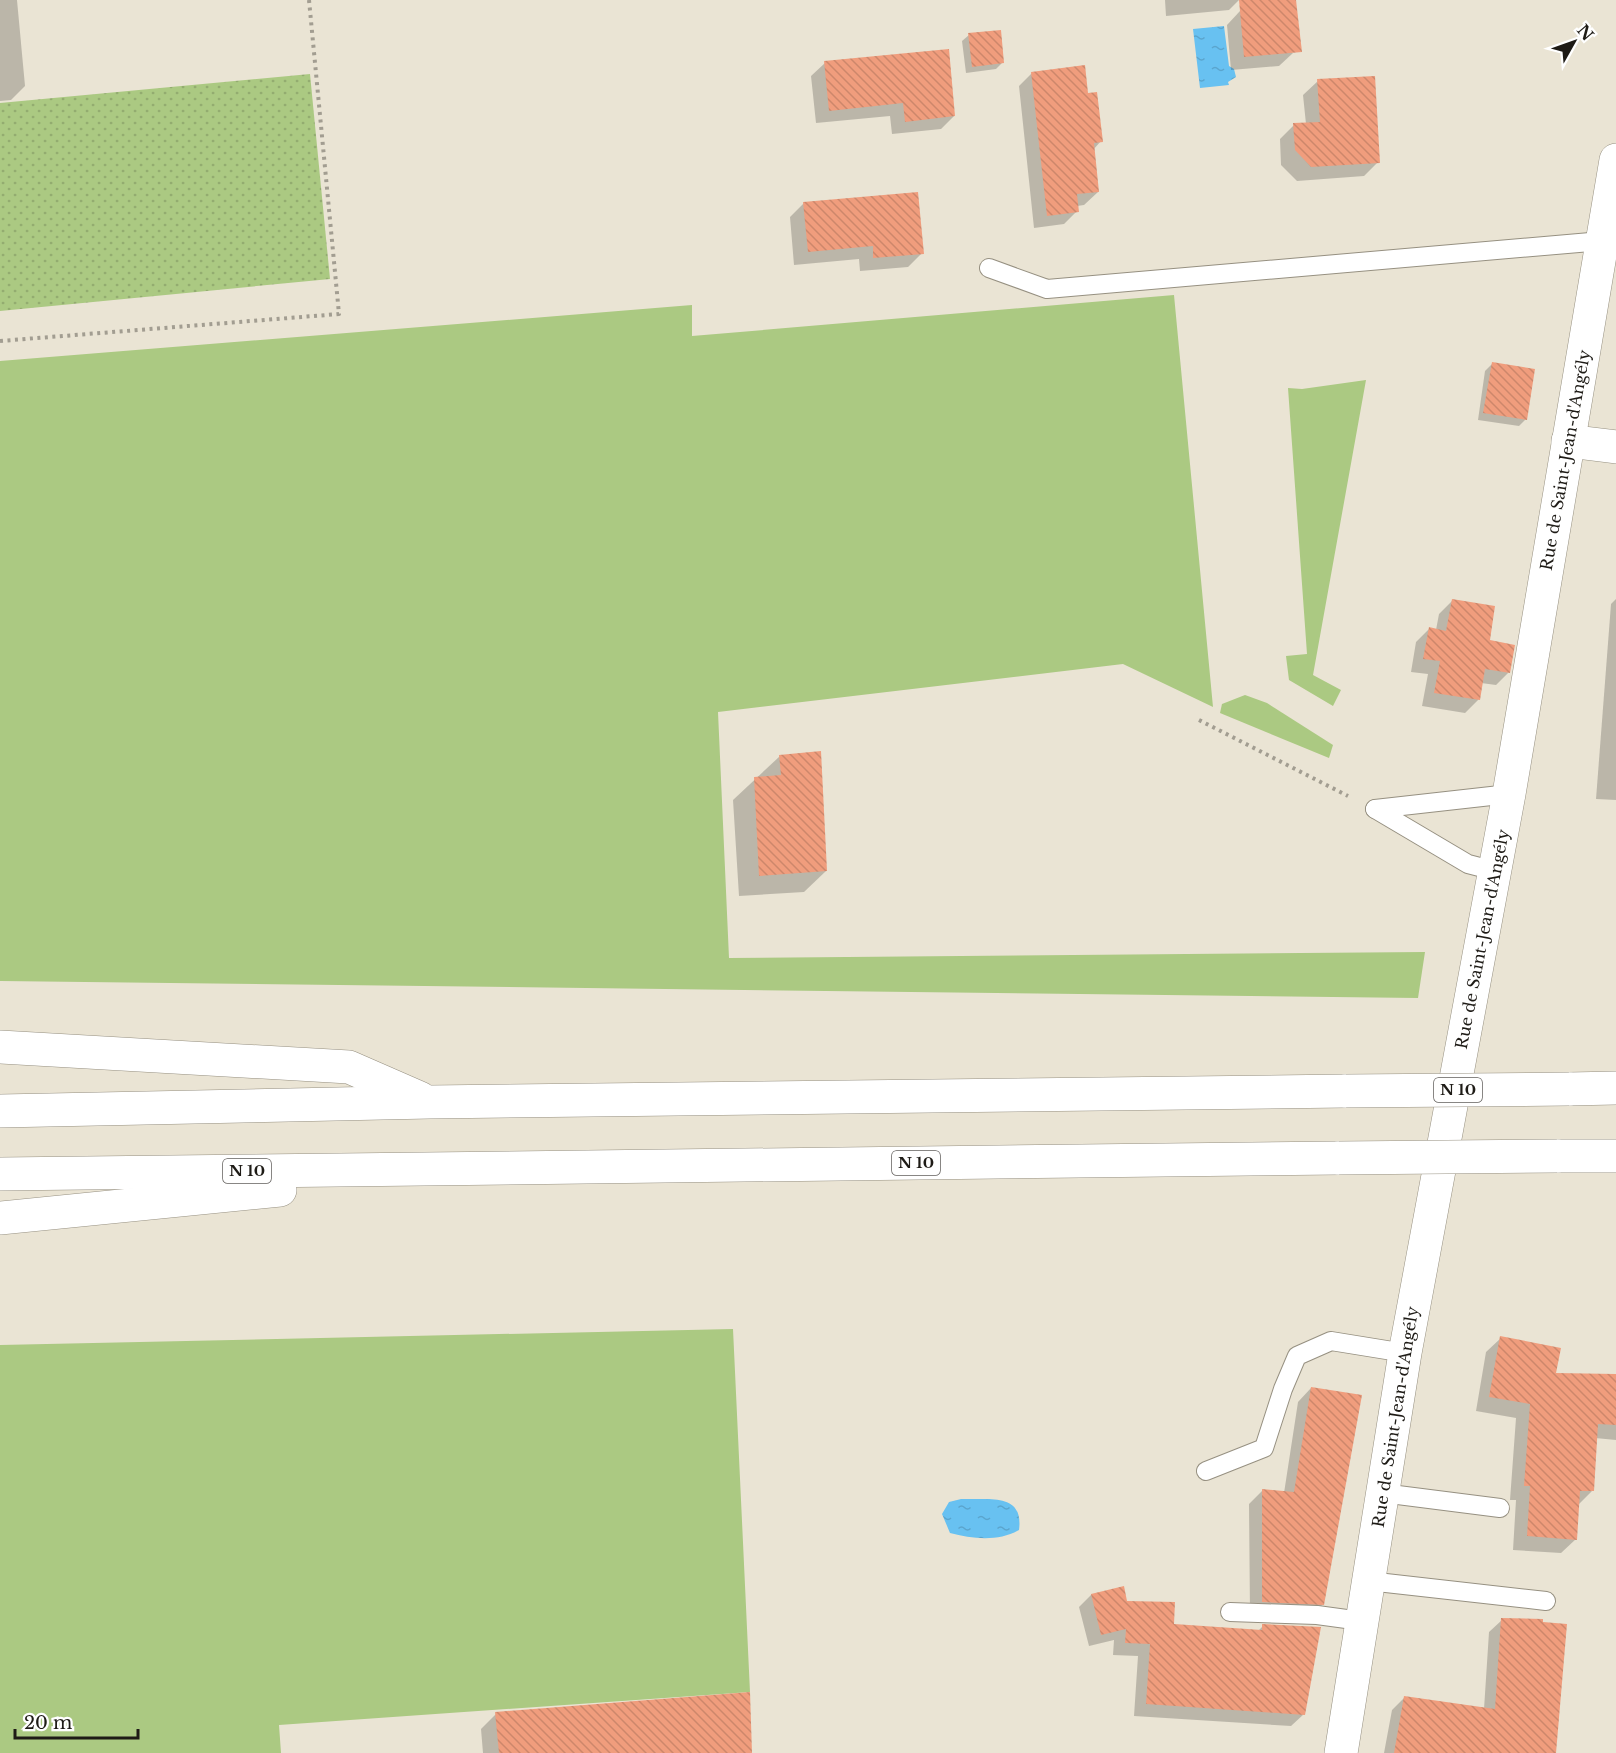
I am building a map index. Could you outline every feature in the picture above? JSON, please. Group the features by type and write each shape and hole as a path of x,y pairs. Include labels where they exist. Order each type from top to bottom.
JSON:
{"main road":[{"name":"Rue de Saint-Jean-d'Angély","path":"1341,1753 1405,1353 1509,794 1616,159"},
{"path":"1568,441 1616,447"},
{"path":"0,1047 350,1067 430,1102"},
{"name":"N 10","path":"0,1111 430,1102 1616,1088"},
{"name":"N 10","path":"0,1174 1616,1156"},
{"path":"0,1218 493,1169"}],"lane":[{"path":"988,268 1047,289 1602,241"},
{"path":"1375,809 1509,794"},
{"path":"1375,809 1468,864 1495,871"},
{"path":"1206,1471 1264,1448 1283,1389 1297,1356 1331,1341 1405,1353"},
{"path":"1382,1493 1500,1508"},
{"path":"1368,1581 1546,1601"},
{"path":"1230,1612 1317,1615 1361,1621"}],"path":[{"path":"0,341 339,314 309,0"},
{"path":"1199,720 1375,809"}],"green space":[{"path":"310,74 330,279 0,311 0,103"},
{"path":"1174,295 1213,707 1123,664 718,712 729,958 1425,952 1418,998 0,981 0,361 692,305 692,336"},
{"path":"1366,380 1313,675 1341,690 1333,706 1289,680 1286,656 1307,654 1288,388 1302,389"},
{"path":"1245,695 1267,703 1333,745 1329,758 1220,713 1222,704"},
{"path":"733,1329 750,1692 279,1725 281,1753 0,1753 0,1345"}],"water":[{"path":"1224,26 1229,66 1234,69 1236,77 1228,82 1229,85 1200,88 1193,29"},
{"path":"961,1499 993,1499 1010,1504 1016,1509 1019,1530 994,1538 967,1537 950,1533 942,1514 949,1502"}],"building":[{"path":"1239,0 1296,0 1302,52 1244,57"},
{"path":"1001,30 1004,63 972,67 968,33"},
{"path":"949,49 955,116 905,122 903,103 829,111 824,61"},
{"path":"1085,65 1088,93 1097,92 1103,142 1094,143 1099,192 1077,194 1079,212 1047,216 1031,72"},
{"path":"1375,76 1380,163 1311,167 1295,150 1293,123 1320,122 1317,79"},
{"path":"918,192 924,254 873,258 873,246 808,252 803,202"},
{"path":"1492,362 1535,369 1527,420 1483,413"},
{"path":"1452,599 1495,606 1490,640 1515,645 1510,673 1485,669 1480,700 1434,693 1440,661 1423,659 1429,627 1446,631"},
{"path":"821,751 827,871 759,876 754,777 781,775 779,755"},
{"path":"1500,1336 1561,1348 1556,1373 1616,1374 1616,1425 1598,1424 1594,1491 1580,1491 1577,1540 1527,1536 1530,1486 1524,1486 1530,1404 1489,1397"},
{"path":"1311,1387 1362,1395 1324,1605 1262,1602 1262,1489 1294,1492"},
{"path":"1124,1586 1127,1601 1175,1602 1174,1624 1262,1630 1262,1624 1321,1627 1305,1715 1146,1704 1150,1644 1125,1643 1126,1629 1101,1635 1091,1594"},
{"path":"1501,1618 1543,1619 1543,1622 1567,1624 1556,1753 1394,1753 1404,1696 1495,1709"},
{"path":"750,1692 752,1753 499,1753 495,1712"}]}
